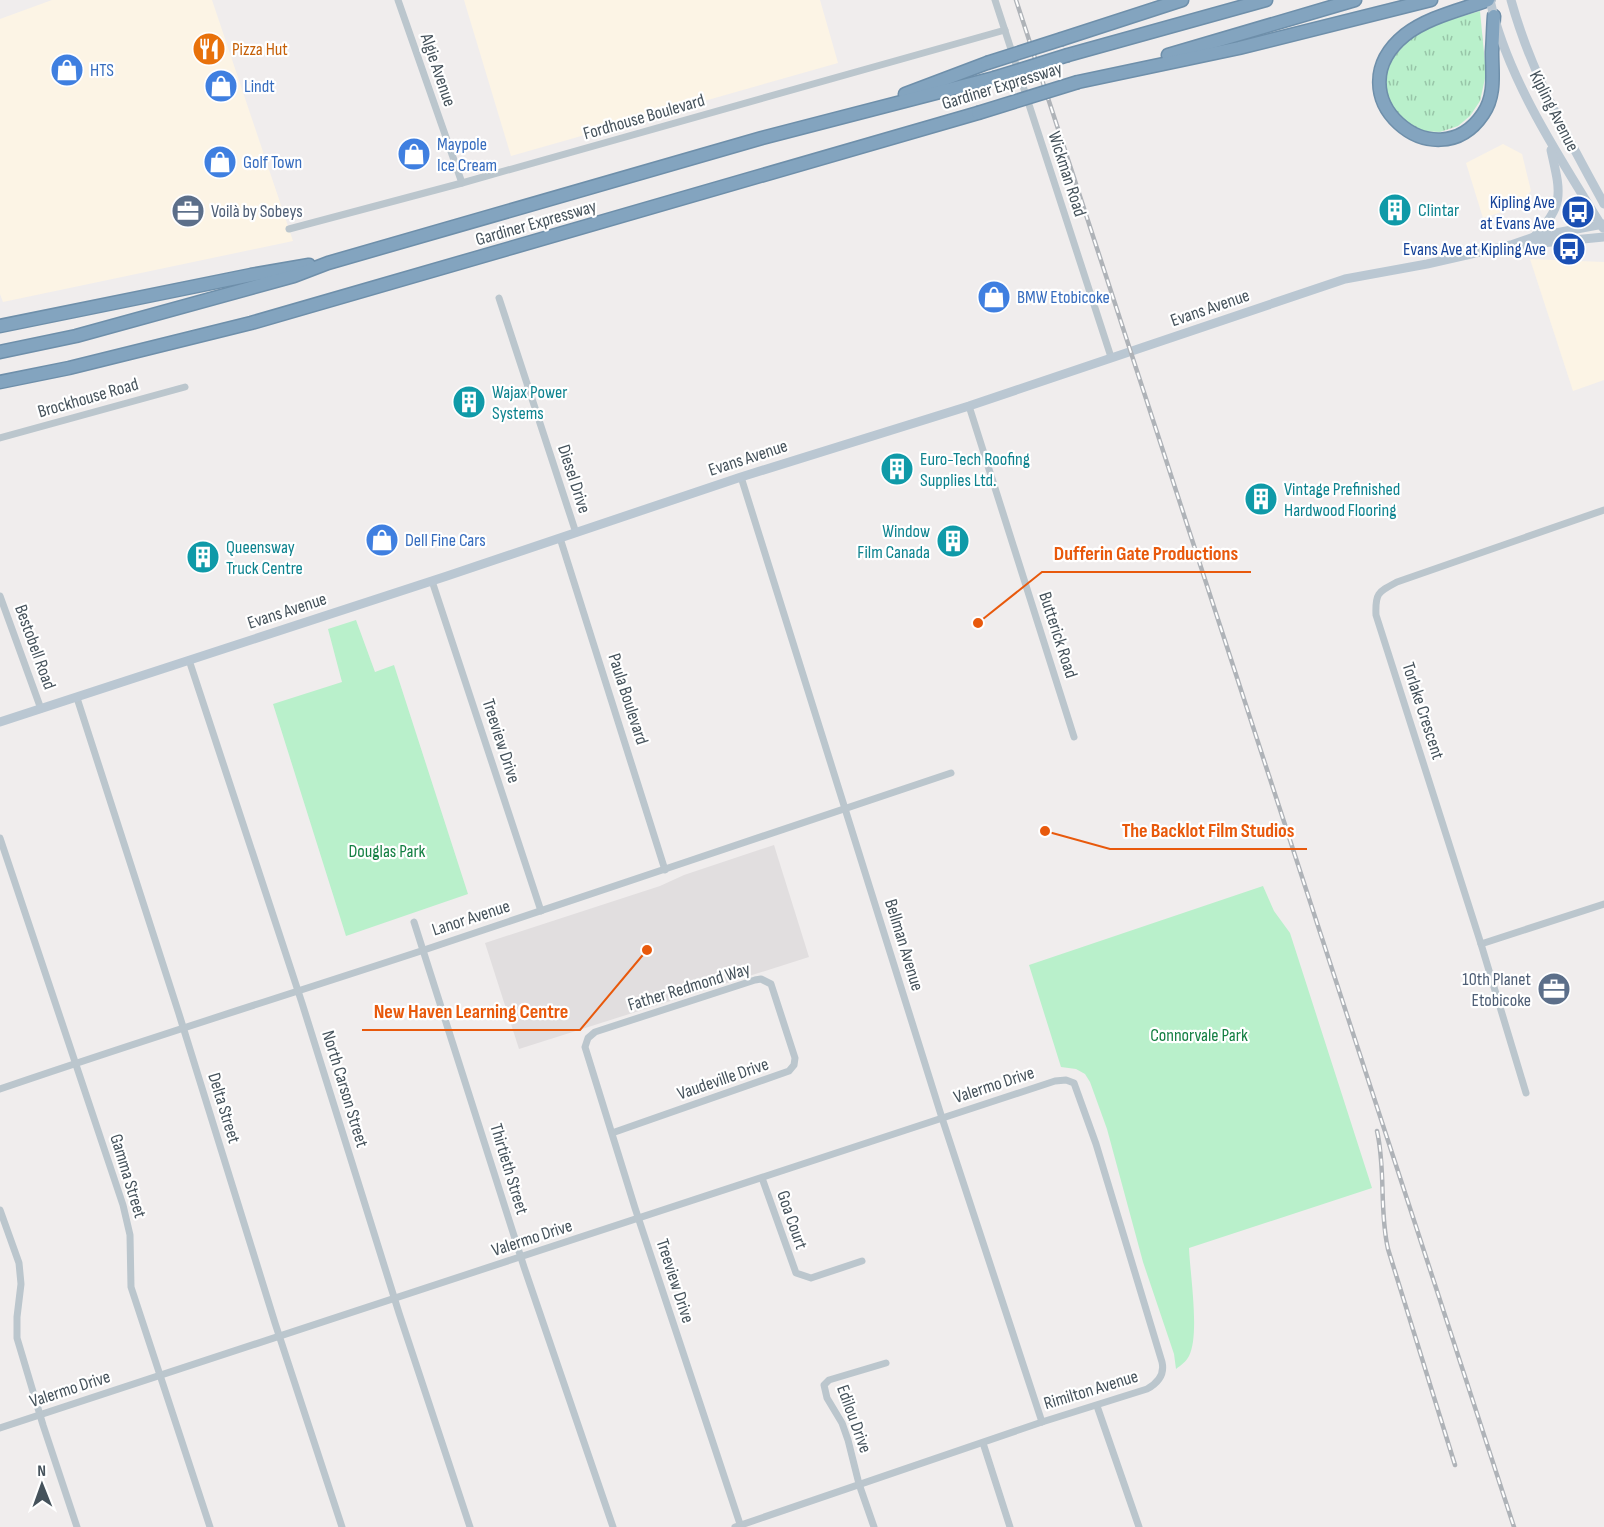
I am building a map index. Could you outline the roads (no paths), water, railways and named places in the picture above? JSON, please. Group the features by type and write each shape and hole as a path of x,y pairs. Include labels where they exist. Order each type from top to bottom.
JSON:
{"highway":[{"name":"Gardiner Expressway","path":"862,111 987,63 1182,0"},
{"name":"Gardiner Expressway","path":"0,352 76,336 294,276 328,263 762,138 994,78 1266,0"},
{"name":"Gardiner Expressway","path":"0,383 251,323 978,113 1355,0"},
{"name":"Gardiner Expressway","path":"1078,82 1239,48 1431,0"},
{"path":"1489,0 1420,26 1392,48 1384,60 1379,89 1387,112 1400,126 1423,138 1439,140 1464,132 1483,114 1489,102 1494,76 1492,54 1494,16"},
{"path":"0,326 251,275 328,263"}],"main road":[{"name":"Kipling Avenue","path":"1489,0 1521,85 1550,141 1603,226"},
{"name":"Kipling Avenue","path":"1512,5 1525,46 1543,87 1604,204"},
{"path":"1533,237 1548,223 1557,204 1560,190 1550,141"},
{"name":"Evans Avenue","path":"1511,246 1533,237 1603,226"},
{"name":"Evans Avenue","path":"0,722 741,477 969,406 1345,279 1511,246 1604,237"}],"street":[{"name":"Algie Avenue","path":"398,0 462,183"},
{"name":"Wickman Road","path":"995,0 1112,357"},
{"name":"Fordhouse Boulevard","path":"289,229 462,183 1005,30"},
{"name":"Diesel Drive","path":"499,298 576,533"},
{"name":"Brockhouse Road","path":"0,438 185,387"},
{"name":"Butterick Road","path":"969,406 1074,736"},
{"name":"Bellman Avenue","path":"741,477 942,1118 1041,1422"},
{"name":"Torlake Crescent","path":"1481,944 1376,615 1375,599 1380,591 1397,582 1604,510"},
{"name":"Paula Boulevard","path":"560,538 666,870"},
{"name":"Treeview Drive","path":"432,581 542,911"},
{"name":"Bestobell Road","path":"0,596 41,709"},
{"name":"North Carson Street","path":"189,660 470,1527"},
{"name":"Delta Street","path":"77,698 342,1527"},
{"name":"Lanor Avenue","path":"0,1089 666,870 951,773"},
{"name":"Gamma Street","path":"0,838 123,1205 130,1235 132,1287 210,1527"},
{"path":"1526,1093 1481,944 1604,904"},
{"name":"Thirtieth Street","path":"414,922 521,1257 613,1527"},
{"name":"Father Redmond Way","path":"586,1042 595,1032 755,980 761,979 771,984"},
{"name":"Vaudeville Drive","path":"612,1132 789,1071 794,1065 795,1058 771,984"},
{"name":"Treeview Drive","path":"586,1042 586,1052 739,1526"},
{"name":"Valermo Drive","path":"0,1428 1054,1081 1066,1080 1074,1083"},
{"name":"Rimilton Avenue","path":"739,1526 1041,1422 1147,1389 1160,1380 1163,1368 1096,1144 1074,1083"},
{"name":"Goa Court","path":"762,1178 796,1273 811,1278 862,1261"},
{"path":"0,1210 19,1263 21,1284 17,1338 77,1527"},
{"name":"Edilou Drive","path":"874,1527 859,1484 848,1440 842,1423 826,1398 824,1385 829,1380 886,1363"},
{"path":"1097,1406 1139,1527"},
{"path":"983,1443 1010,1527"}],"railway":[{"path":"1016,0 1514,1527"},
{"path":"1377,1131 1388,1249 1455,1465"}],"place":[{"name":"Pizza Hut","path":"209,49"},
{"name":"HTS","path":"67,70"},
{"name":"Lindt","path":"221,86"},
{"name":"Maypole Ice Cream","path":"414,154"},
{"name":"Golf Town","path":"220,162"},
{"name":"Clintar","path":"1395,210"},
{"name":"Voilà by Sobeys","path":"188,211"},
{"name":"Kipling Ave at Evans Ave","path":"1578,212"},
{"name":"Evans Ave at Kipling Ave","path":"1569,249"},
{"name":"BMW Etobicoke","path":"994,297"},
{"name":"Wajax Power Systems","path":"469,402"},
{"name":"Euro-Tech Roofing Supplies Ltd.","path":"897,469"},
{"name":"Vintage Prefinished Hardwood Flooring","path":"1261,499"},
{"name":"Dell Fine Cars","path":"382,540"},
{"name":"Window Film Canada","path":"953,541"},
{"name":"Queensway Truck Centre","path":"203,557"},
{"name":"Dufferin Gate Productions","path":"978,623"},
{"name":"The Backlot Film Studios","path":"1045,831"},
{"name":"New Haven Learning Centre","path":"647,950"},
{"name":"10th Planet Etobicoke","path":"1554,989"}],"park label":[{"name":"Douglas Park","path":"387,851"},
{"name":"Connorvale Park","path":"1199,1035"}]}
